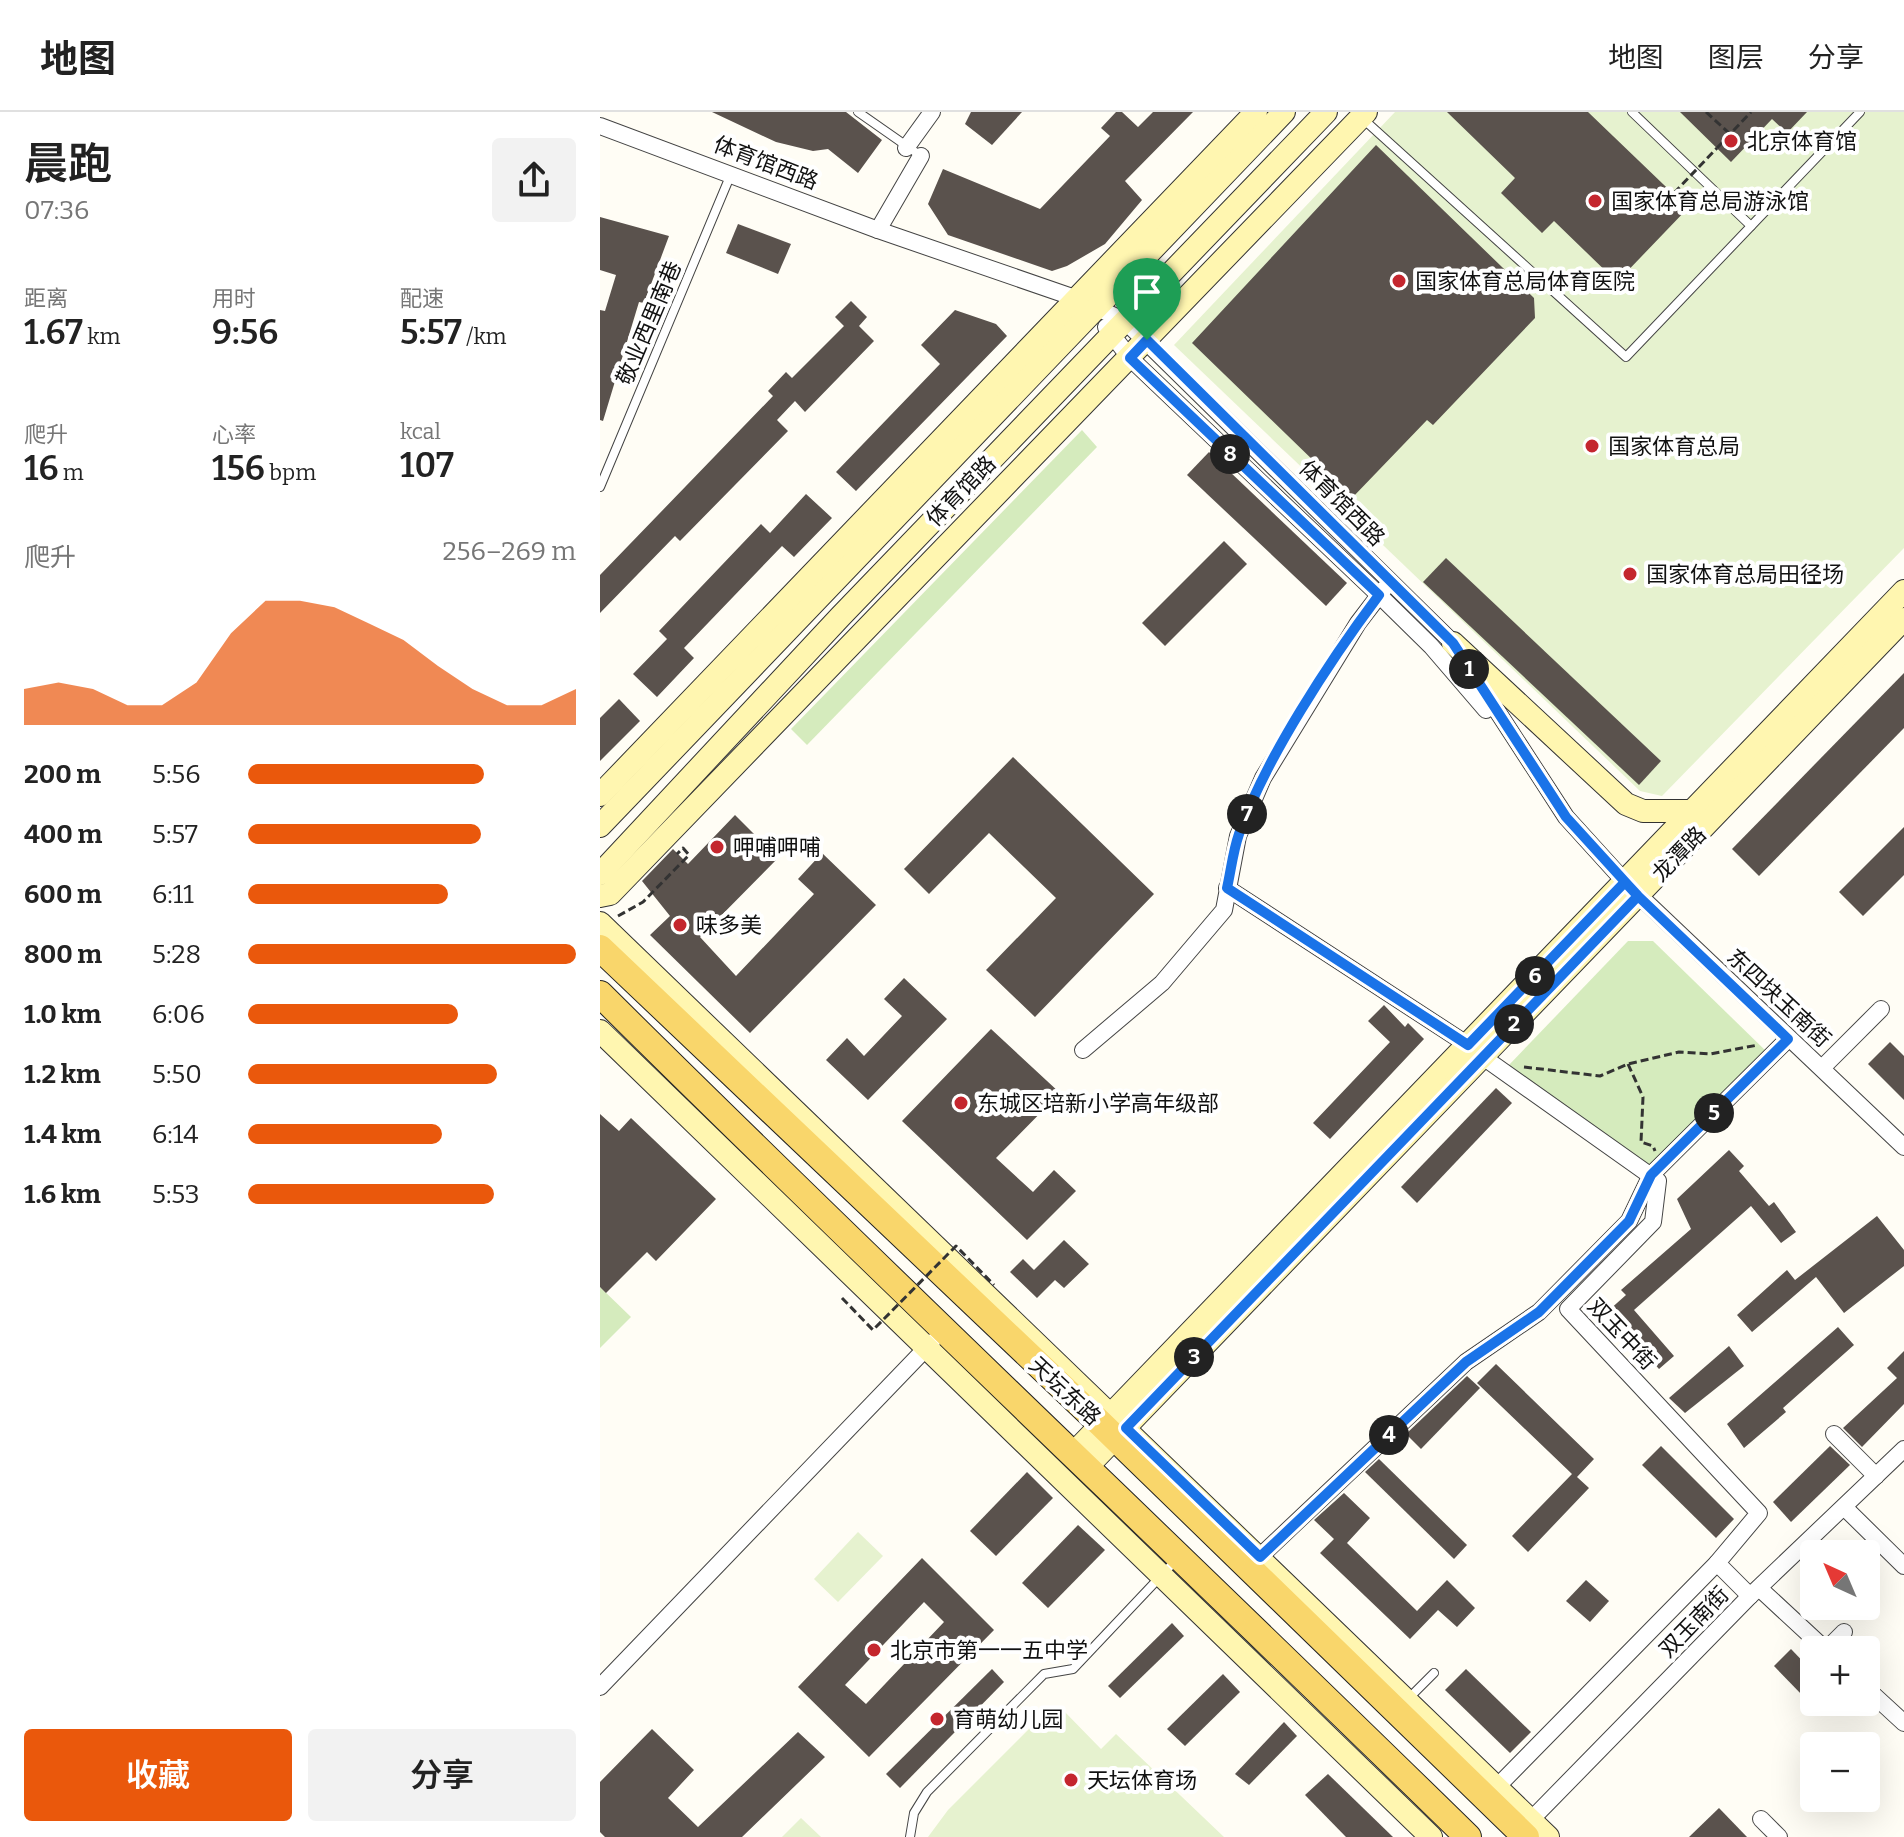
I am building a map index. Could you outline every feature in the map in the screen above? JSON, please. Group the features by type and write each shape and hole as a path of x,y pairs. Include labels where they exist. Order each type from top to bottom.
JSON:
{"main road":[{"name":"天坛东路","path":"600,948 1113,1426 1492,1792 1526,1829"},
{"name":"天坛东路","path":"600,994 934,1339 1079,1462 1181,1556 1468,1837"}],"street":[{"path":"878,230 932,112"},
{"path":"600,795 1088,302 1256,112"},
{"name":"体育馆路","path":"600,826 1088,302 1284,112"},
{"name":"体育馆路","path":"600,874 1326,112"},
{"path":"600,896 610,894 1130,358 1361,114"},
{"name":"体育馆西路","path":"600,126 878,230 1088,302 1118,328 1147,340 1385,589 1525,757"},
{"name":"体育馆西路","path":"1118,328 1130,358 1385,589 1453,643 1566,817 1631,889"},
{"path":"1083,1050 1162,983 1224,910 1238,836 1263,778 1351,633 1385,589"},
{"name":"龙潭路","path":"1631,889 1693,811 1904,591"},
{"name":"龙潭路","path":"1079,1462 1631,889 1904,619"},
{"path":"1453,643 1626,804 1643,811 1693,811"},
{"path":"1227,888 1507,1075 1657,1170"},
{"name":"东四块玉南街","path":"1631,889 1904,1147"},
{"path":"606,922 1113,1426"},
{"path":"1822,1068 1881,1009"},
{"path":"600,1031 934,1339 1161,1576 1431,1837"},
{"path":"1788,1039 1657,1170 1629,1221 1539,1312 1466,1362 1254,1562 1408,1699 1492,1792 1717,1563 1809,1636"},
{"name":"双玉中街","path":"1657,1170 1653,1222 1568,1309 1759,1513 1717,1563"},
{"path":"600,1687 934,1339"},
{"path":"1834,1434 1876,1476"},
{"name":"双玉南街","path":"1526,1829 1754,1592 1904,1449"},
{"path":"1844,1507 1904,1566"},
{"path":"1840,1636 1844,1632"},
{"path":"1880,1701 1904,1723"},
{"path":"1761,1819 1779,1837"},
{"path":"1526,1829 1548,1837"}],"lane":[{"path":"858,112 914,152"},
{"path":"1632,112 1751,226"},
{"path":"1361,114 1626,357 1860,112"},
{"name":"敬业西里南巷","path":"600,487 732,173"},
{"path":"910,1837 914,1813 927,1792 1044,1674 1073,1669 1181,1556"},
{"path":"1408,1699 1434,1673"}],"path":[{"path":"1706,112 1730,135"},
{"path":"1674,193 1751,112"},
{"path":"606,922 643,902 689,855 683,848 677,854"},
{"path":"1507,1075 1519,1066 1600,1076 1628,1064 1679,1052 1710,1054 1739,1046 1767,1047"},
{"path":"1628,1064 1643,1097 1641,1142 1653,1146 1657,1170"},
{"path":"842,1298 873,1330 956,1246 994,1285"}],"green space":[{"name":"国家体育总局","path":"1395,112 1904,112 1904,548 1662,796 1640,791 1174,345"},
{"path":"1082,430 1097,447 807,745 791,729"},
{"path":"1628,941 1653,941 1768,1053 1658,1162 1648,1165 1508,1066"},
{"path":"600,1287 631,1317 600,1348"},
{"path":"858,1532 883,1556 838,1602 814,1579"},
{"name":"天坛体育场","path":"1062,1709 1101,1749 1116,1734 1224,1837 928,1837 948,1810 1043,1715"},
{"path":"801,1818 821,1837 782,1837"}],"building":[{"path":"712,112 846,112 882,140 858,173 828,149 813,151 776,142"},
{"path":"971,112 1022,112 992,145 965,124"},
{"path":"1116,112 1122,112 1138,127 1153,112 1193,112 1125,181 1142,200 1105,244 1067,266 1052,271 948,235 928,204 943,169 1040,209 1110,136 1101,128"},
{"name":"国家体育总局游泳馆","path":"1447,112 1588,112 1688,208 1617,282 1554,221 1542,233 1501,193 1515,178"},
{"name":"北京体育馆","path":"1680,112 1807,112 1787,133 1772,119 1731,162"},
{"name":"国家体育总局体育医院","path":"1376,145 1534,298 1535,318 1433,425 1427,420 1352,498 1192,343"},
{"path":"600,217 669,236 644,303 639,302 603,421 600,420 600,310 605,311 616,275 600,270"},
{"path":"738,224 791,244 778,274 726,253"},
{"path":"851,301 867,317 859,326 874,341 805,412 795,401 777,420 788,431 680,541 675,536 600,613 600,575 773,396 768,391 786,372 792,378 844,326 835,317"},
{"path":"955,310 996,324 1007,336 856,491 836,472 940,364 921,345"},
{"path":"1209,452 1347,583 1326,606 1187,475"},
{"path":"806,494 832,518 794,557 782,546 684,648 694,658 657,697 633,674 667,639 659,631 761,524 770,533"},
{"path":"1224,541 1247,564 1165,646 1142,623"},
{"path":"1446,558 1661,761 1639,785 1423,582"},
{"path":"1904,673 1904,728 1759,876 1732,849"},
{"path":"619,699 640,721 600,761 600,718"},
{"path":"1013,757 1154,894 1035,1017 986,970 1056,898 989,833 929,894 904,869"},
{"path":"735,815 778,858 700,937 736,976 814,894 798,879 822,853 876,905 750,1033 650,935 670,916 642,881 673,849 688,864"},
{"path":"1904,827 1904,875 1863,916 1839,892"},
{"path":"904,978 947,1019 868,1100 826,1060 847,1038 864,1056 902,1016 884,999"},
{"path":"1384,1005 1405,1027 1408,1023 1424,1039 1330,1139 1313,1123 1390,1042 1368,1021"},
{"path":"991,1029 1060,1093 996,1158 1033,1192 1054,1170 1076,1191 1027,1240 902,1121"},
{"path":"1890,1042 1904,1056 1904,1100 1868,1064"},
{"path":"1496,1088 1512,1103 1417,1203 1401,1187"},
{"path":"600,1114 619,1131 631,1118 716,1199 656,1261 647,1252 606,1293 600,1287"},
{"path":"1729,1150 1744,1166 1739,1171 1769,1206 1774,1202 1796,1232 1781,1243 1751,1206 1634,1310 1674,1356 1659,1369 1608,1311 1626,1295 1621,1290 1691,1229 1677,1199"},
{"path":"1877,1216 1904,1250 1904,1266 1844,1313 1816,1277 1752,1332 1737,1315 1787,1270 1795,1280"},
{"path":"1064,1240 1089,1264 1064,1288 1055,1280 1037,1298 1010,1272 1023,1259 1034,1270"},
{"path":"1838,1327 1854,1345 1783,1408 1786,1412 1744,1448 1727,1424"},
{"path":"1729,1346 1744,1366 1685,1413 1669,1398"},
{"path":"1904,1351 1904,1404 1862,1447 1843,1428 1897,1378 1887,1368"},
{"path":"1496,1364 1594,1459 1577,1477 1589,1488 1528,1552 1512,1536 1572,1474 1477,1383"},
{"path":"1467,1376 1480,1388 1421,1449 1406,1434"},
{"path":"1661,1446 1734,1519 1716,1538 1642,1465"},
{"path":"1830,1446 1850,1465 1791,1522 1773,1502"},
{"path":"1379,1459 1467,1545 1454,1559 1365,1472"},
{"path":"1027,1472 1053,1498 996,1556 970,1531"},
{"path":"1344,1493 1370,1518 1347,1543 1417,1611 1447,1580 1475,1608 1457,1627 1438,1610 1410,1639 1320,1553 1334,1539 1314,1520"},
{"path":"1078,1525 1105,1550 1048,1608 1022,1583"},
{"path":"922,1558 994,1630 869,1757 798,1687","holes":["924,1602 944,1622 866,1704 845,1685"]},
{"path":"1586,1580 1609,1601 1590,1622 1566,1601"},
{"path":"1172,1623 1184,1636 1120,1698 1108,1686"},
{"path":"1791,1649 1800,1658 1800,1693 1774,1666"},
{"path":"992,1669 1004,1682 900,1788 886,1774"},
{"path":"1466,1669 1531,1732 1510,1753 1445,1690"},
{"path":"1223,1674 1240,1692 1185,1746 1167,1729"},
{"path":"1284,1722 1297,1736 1249,1785 1235,1774"},
{"path":"652,1729 694,1770 668,1798 698,1827 798,1732 825,1757 742,1837 605,1837 600,1832 600,1782"},
{"path":"1328,1774 1393,1837 1346,1837 1305,1795"},
{"path":"1719,1808 1747,1837 1689,1837"}],"place":[{"name":"北京体育馆","path":"1731,141"},
{"name":"国家体育总局游泳馆","path":"1595,201"},
{"name":"国家体育总局体育医院","path":"1399,281"},
{"name":"国家体育总局","path":"1592,446"},
{"name":"国家体育总局田径场","path":"1630,574"},
{"name":"呷哺呷哺","path":"717,847"},
{"name":"味多美","path":"680,925"},
{"name":"东城区培新小学高年级部","path":"961,1103"},
{"name":"北京市第一一五中学","path":"874,1650"},
{"name":"育萌幼儿园","path":"937,1719"},
{"name":"天坛体育场","path":"1071,1780"}],"route":[{"path":"1147,340 1130,358 1379,595 1332,664 1263,778 1238,836 1227,888 1468,1045 1625,882 1638,896 1788,1039 1651,1175 1629,1221 1539,1312 1466,1362 1260,1557 1126,1428 1638,896 1566,817 1453,643 1147,340"}]}
